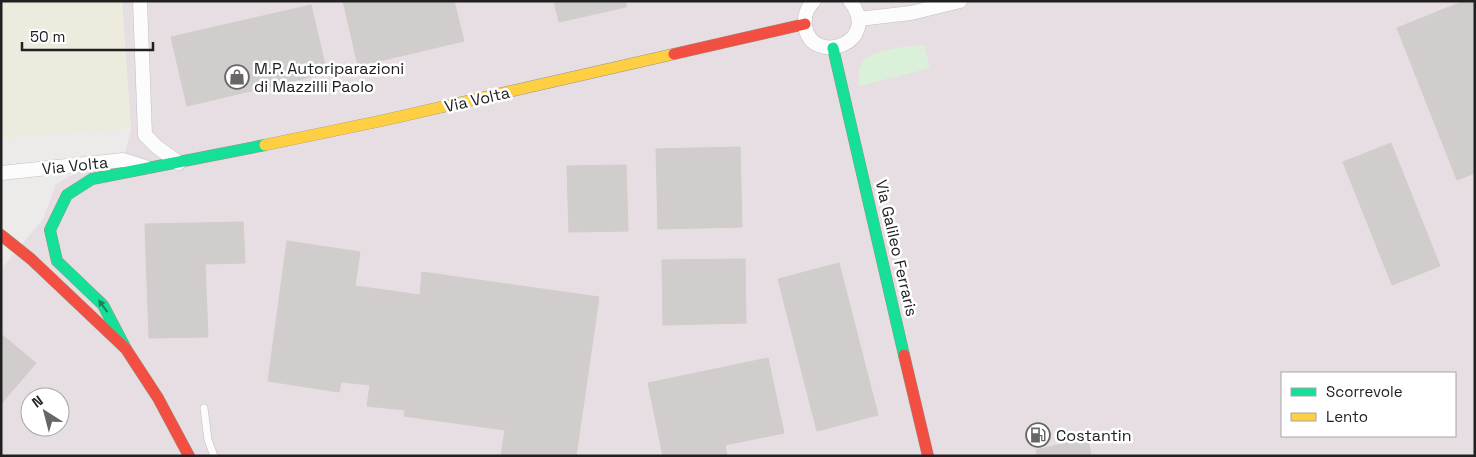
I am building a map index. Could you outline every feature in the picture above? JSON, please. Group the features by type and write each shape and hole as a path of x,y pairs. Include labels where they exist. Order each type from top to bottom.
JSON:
{"street":[{"path":"140,1 145,135 157,147 179,163"},
{"path":"814,1 806,12 805,24 809,36 822,46 833,48 846,44 857,32 858,19 855,7 850,1"},
{"path":"858,19 911,13 960,1"},
{"name":"Via Volta","path":"126,349 103,305 57,261 50,230 67,195 92,178 179,163 385,120 805,24"},
{"name":"Via Galileo Ferraris","path":"833,48 928,456"},
{"name":"Via Volta","path":"1,173 123,160 148,168"},
{"path":"1,235 30,259 126,349 158,398 186,453"}],"lane":[{"path":"204,408 208,440 214,456"}],"shaded area":[{"path":"1,1 122,1 131,129 35,135 1,140"},
{"path":"122,1 1475,1 1475,456 1,456 1,269 43,219 56,184 90,165 124,158 131,129"}],"green space":[{"path":"924,45 930,68 859,86 859,74 862,63 873,54 890,49"}],"building":[{"path":"343,1 454,1 464,41 358,66"},
{"path":"554,1 626,1 626,7 559,22"},
{"path":"1464,1 1475,1 1475,173 1457,180 1397,28"},
{"path":"311,5 327,73 187,106 171,37"},
{"path":"1391,143 1440,266 1392,285 1343,162"},
{"path":"740,147 742,227 658,229 656,149"},
{"path":"626,165 628,231 569,232 567,166"},
{"path":"243,222 245,263 205,264 208,337 149,338 145,224"},
{"path":"287,241 360,252 355,286 420,295 422,272 599,297 576,456 501,456 505,430 404,416 405,410 367,406 370,385 341,382 339,392 268,381"},
{"path":"745,259 746,323 663,325 662,260"},
{"path":"839,263 878,415 817,431 778,279"},
{"path":"1,334 36,363 1,404"},
{"path":"768,358 784,433 725,445 727,456 663,456 648,383"},
{"path":"1088,438 1091,456 1037,456 1036,450"}],"traffic: fast":[{"path":"833,48 904,355"},
{"path":"126,349 103,305 57,261 50,230 67,195 92,179 265,145"}],"traffic: slow":[{"path":"265,145 385,120 674,54"}],"traffic: jam":[{"path":"674,54 805,24"},
{"path":"1,235 31,259 126,349 158,398 189,456"},
{"path":"904,355 928,456"}],"place":[{"name":"M.P. Autoriparazioni di Mazzilli Paolo","path":"237,77"},
{"name":"Costantin","path":"1038,435"}]}
